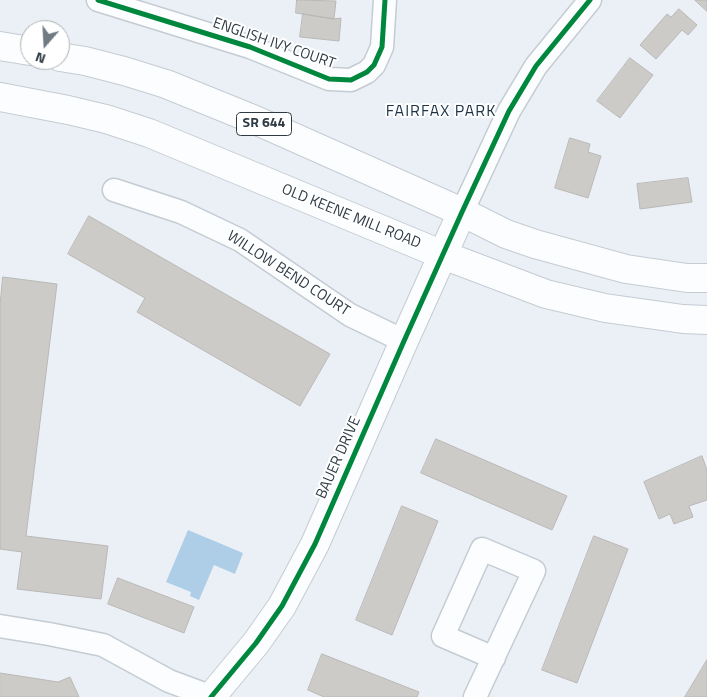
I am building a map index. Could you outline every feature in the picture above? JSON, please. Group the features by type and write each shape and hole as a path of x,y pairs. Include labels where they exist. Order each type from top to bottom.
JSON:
{"main road":[{"path":"0,46 20,49"},
{"name":"SR 644","path":"70,58 124,71 166,84 255,120 462,212 513,237 626,270 687,278 707,278"},
{"name":"OLD KEENE MILL ROAD","path":"0,97 106,119 149,133 443,255 514,283 554,296 605,308 707,320"},
{"name":"BAUER DRIVE","path":"211,697 256,643 282,606 315,544 462,212"}],"street":[{"name":"ENGLISH IVY COURT","path":"98,0 250,47 329,79 351,80 368,72 374,65 382,47 385,0"},
{"path":"462,212 509,111 536,66 590,0"},
{"name":"WILLOW BEND COURT","path":"114,190 181,212 240,240 350,315 404,341"},
{"path":"475,697 494,658 534,571 482,549 443,636 494,658"},
{"path":"0,626 104,645 169,681 211,697"}],"water":[{"path":"188,530 243,553 235,574 214,565 199,600 190,596 191,592 166,582"}],"building":[{"path":"297,0 336,1 334,19 296,13"},
{"path":"695,0 707,0 707,11"},
{"path":"679,9 697,25 688,35 682,30 656,59 640,45 667,14 671,17"},
{"path":"303,14 334,19 341,18 339,41 300,37"},
{"path":"630,58 653,75 620,118 597,101"},
{"path":"570,138 590,144 588,152 601,156 588,198 555,188"},
{"path":"688,178 692,202 640,209 637,184"},
{"path":"89,216 330,354 300,406 137,312 145,298 68,254"},
{"path":"3,277 57,284 26,536 108,546 101,599 17,589 22,552 0,549 0,305"},
{"path":"436,439 567,496 552,530 421,473"},
{"path":"702,456 707,470 707,500 689,506 693,517 674,524 670,514 659,519 644,482"},
{"path":"402,506 438,521 392,635 356,620"},
{"path":"594,536 628,549 577,683 542,670"},
{"path":"118,578 194,607 184,633 108,604"},
{"path":"322,654 419,692 417,697 324,697 308,690"},
{"path":"707,660 707,697 685,697"},
{"path":"0,673 58,682 70,677 79,697 0,697"}],"cycle path":[{"path":"98,0 250,47 329,79 351,80 367,72 374,65 382,47 385,0"},
{"path":"211,697 256,643 282,606 315,544 404,341 509,111 536,66 590,0"}],"district":[{"name":"FAIRFAX PARK","path":"441,112"}]}
